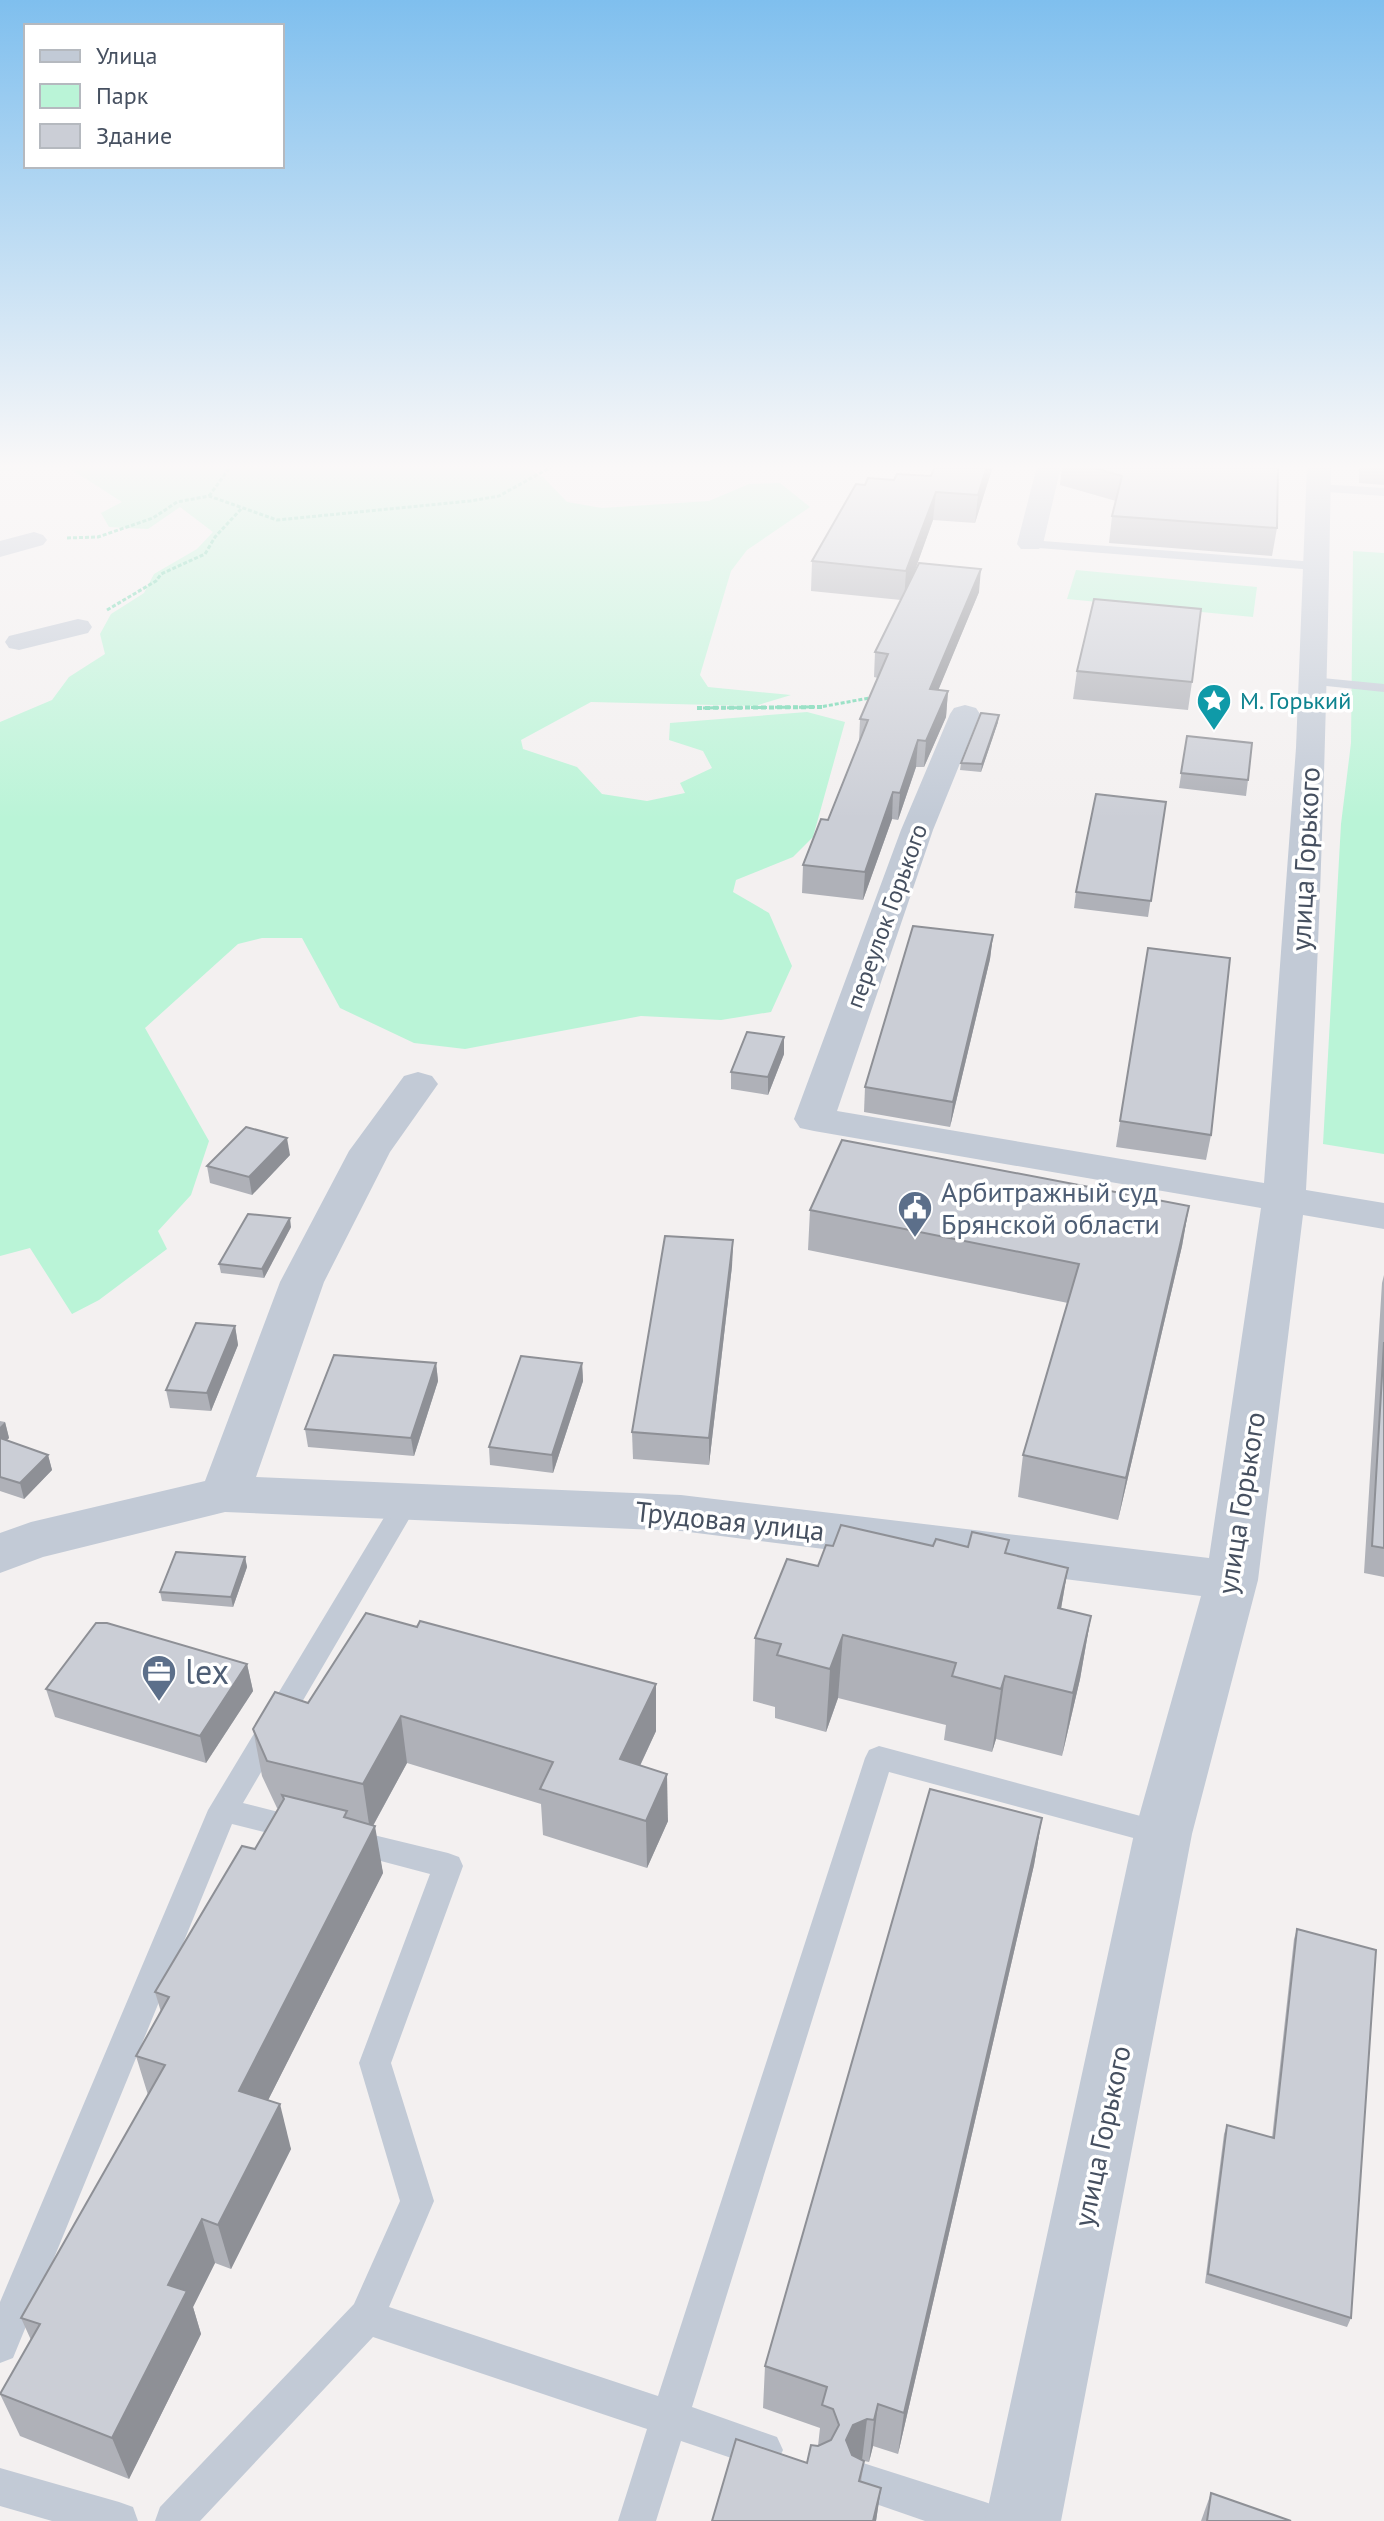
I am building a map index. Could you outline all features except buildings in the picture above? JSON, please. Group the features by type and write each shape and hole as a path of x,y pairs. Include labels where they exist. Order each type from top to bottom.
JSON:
{"street":[{"name":"улица Горького","path":"1023,2521 1163,1834 1232,1580 1284,1199 1299,990 1315,584"},
{"path":"18,640 78,627"},
{"name":"переулок Горького","path":"965,714 917,830 814,1119 1284,1199"},
{"path":"225,1494 302,1282 370,1151 418,1084"},
{"path":"1284,1199 1384,1216"},
{"name":"Трудовая улица","path":"10,1541 225,1494 681,1513 1232,1580"}],"lane":[{"path":"1312,681 1384,688"},
{"path":"0,2345 223,1810 406,1502"},
{"path":"637,2521 879,1758 1163,1834"},
{"path":"174,2521 367,2317 417,2201 375,2063 448,1866 223,1810"},
{"path":"367,2317 799,2461"},
{"path":"863,2482 985,2521"},
{"path":"0,2487 119,2521"}],"path":[{"path":"78,627 152,584"},
{"path":"697,708 820,707 876,697"}],"green space":[{"path":"149,584 727,584 700,675 708,687 791,695 755,706 591,702 521,740 523,749 577,767 602,794 647,801 685,793 680,783 712,768 703,751 669,740 670,723 807,712 845,722 813,837 793,857 736,880 733,892 769,913 792,966 771,1012 721,1020 641,1016 465,1049 414,1043 340,1008 302,938 262,938 238,944 145,1028 209,1141 191,1195 158,1231 167,1249 99,1300 72,1314 30,1248 0,1256 0,722 52,700 69,677 105,654 100,634 111,614 144,593"},
{"path":"1072,584 1221,584 1257,587 1253,617 1067,599"},
{"path":"1353,584 1384,584 1384,1154 1323,1144 1341,824 1351,743"}],"place":[{"name":"М. Горький","path":"1214,732"},
{"name":"Арбитражный суд Брянской области","path":"915,1239"},
{"name":"lex","path":"159,1703"}]}
